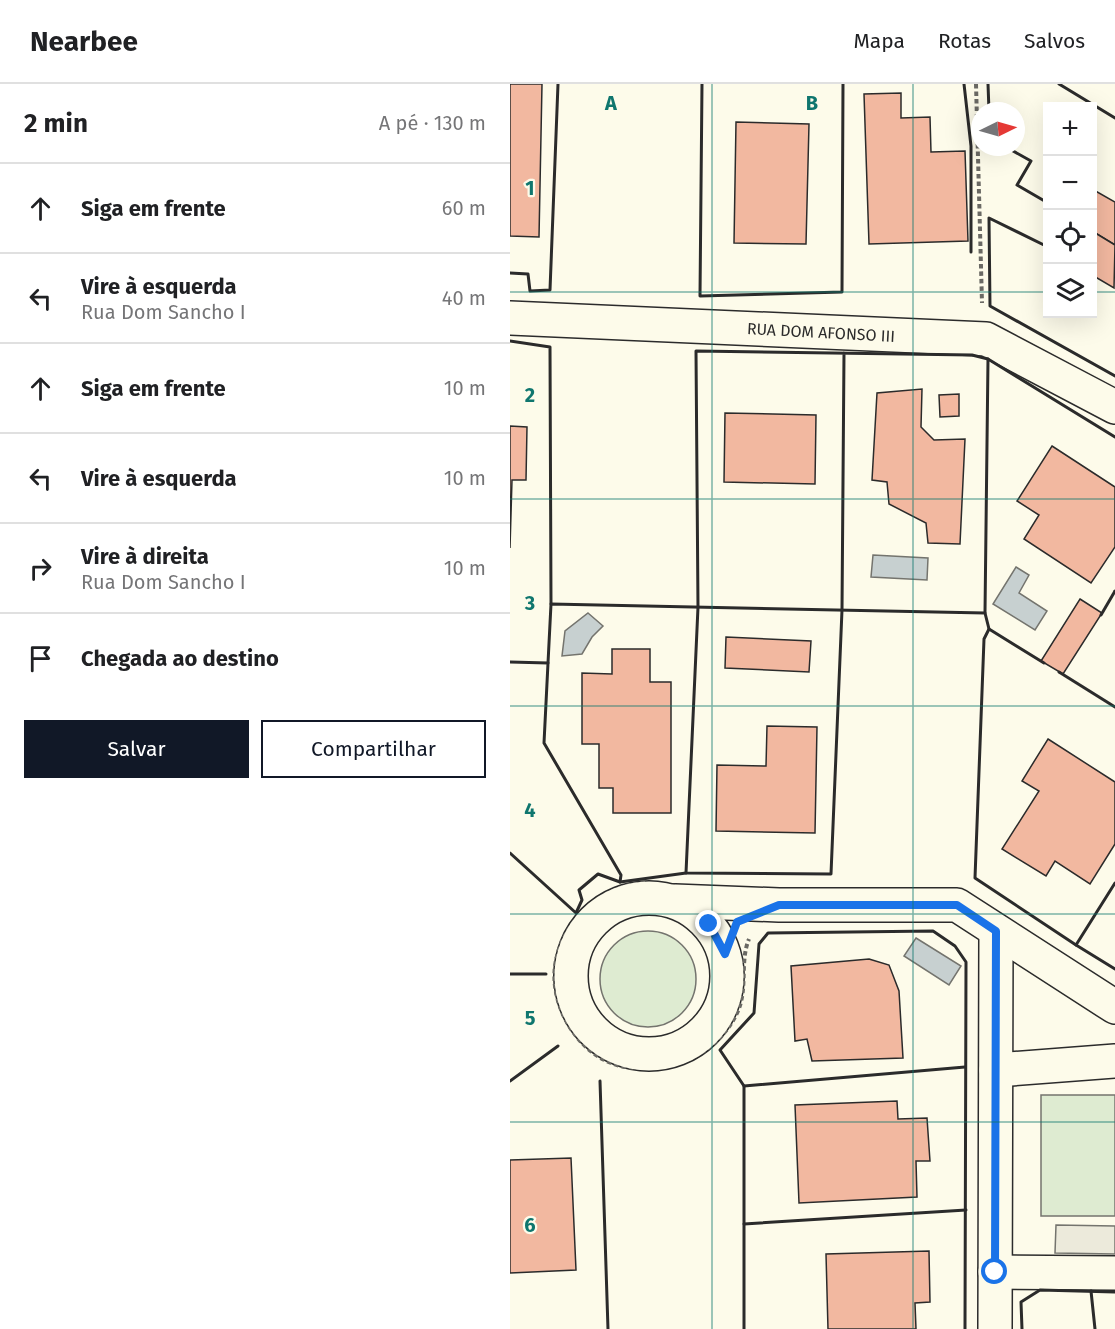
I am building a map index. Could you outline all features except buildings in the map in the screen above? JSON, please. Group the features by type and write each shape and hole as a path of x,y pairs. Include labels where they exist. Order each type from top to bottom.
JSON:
{"street":[{"name":"RUA DOM AFONSO III","path":"510,318 986,339 1115,407"},
{"path":"662,892 688,907 709,924 725,954 728,980 721,1008 706,1030 673,1051 646,1055 624,1051 600,1038 582,1017 571,991 570,976 574,948 592,920 615,904 662,892 779,905 957,905 1115,1007"},
{"path":"725,954 737,922 779,905"},
{"path":"995,1329 996,931"},
{"path":"996,1070 1115,1061"},
{"path":"995,1272 1115,1273"}],"path":[{"path":"976,84 982,304"},
{"path":"662,892 612,890 593,900 578,917 562,942 555,967 558,1002 567,1024 578,1038 610,1063 633,1068 680,1064 711,1046 737,1014 742,994 745,954 752,935"}],"green space":[{"path":"648,931 666,935 682,945 692,961 696,979 692,997 682,1013 666,1023 648,1027 630,1023 614,1013 604,997 600,979 604,961 614,945 630,935"},
{"path":"1041,1095 1115,1095 1115,1216 1041,1216"}],"shaded area":[{"path":"873,555 928,558 927,580 871,577"},
{"path":"1016,567 1029,575 1019,593 1047,611 1035,630 993,604"},
{"path":"588,613 603,626 592,637 582,654 562,656 565,631"},
{"path":"916,938 961,966 949,985 904,956"},
{"path":"1056,1225 1115,1226 1115,1254 1055,1253"}],"wall":[{"path":"510,273 528,274 530,291 550,290 558,84"},
{"path":"702,84 700,296 842,292 843,84"},
{"path":"964,84 971,146 971,252"},
{"path":"988,84 989,102"},
{"path":"1059,84 1115,118"},
{"path":"1022,156 1031,161 1017,185 1043,200"},
{"path":"1043,245 989,218 990,306 1115,376"},
{"path":"510,341 550,347 551,604"},
{"path":"844,353 842,610 831,874 686,873 698,607 696,351 972,355 988,359 1115,437"},
{"path":"985,613 988,359"},
{"path":"1101,615 1115,591"},
{"path":"548,663 551,604 985,613 989,629 984,639 975,878 1076,945"},
{"path":"989,629 1044,663"},
{"path":"510,662 548,663 544,743 621,875 620,882 598,874 579,890 582,900 576,913 510,853"},
{"path":"1059,672 1115,707"},
{"path":"620,882 686,873"},
{"path":"1115,883 1076,945 1115,969"},
{"path":"744,1329 744,1086 720,1050 754,1013 759,944 768,933 933,931 955,946 966,962 965,1329"},
{"path":"510,974 546,974"},
{"path":"510,1081 558,1046"},
{"path":"744,1086 965,1067"},
{"path":"600,1081 608,1329"},
{"path":"744,1224 966,1210"},
{"path":"1022,1329 1021,1302 1040,1290 1115,1292"},
{"path":"1091,1291 1095,1329"}],"route":[{"path":"709,924 725,954 729,938 737,922 779,905 957,905 996,931 995,1272"}]}
